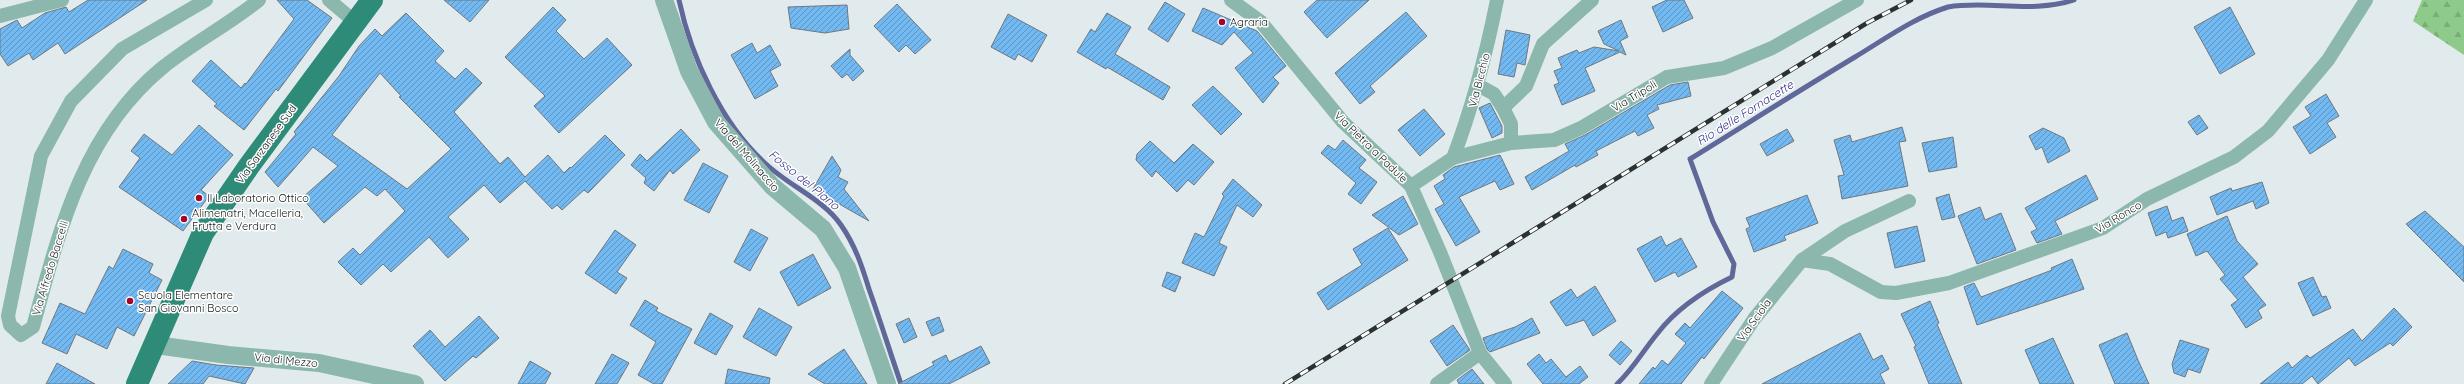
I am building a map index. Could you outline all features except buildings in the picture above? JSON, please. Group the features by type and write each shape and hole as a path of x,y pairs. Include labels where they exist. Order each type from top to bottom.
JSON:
{"main road":[{"name":"Via Sarzanese Sud","path":"137,384 156,345 203,233 249,166 372,0"}],"street":[{"path":"0,16 62,0"},
{"name":"Via Alfredo Baccelli","path":"206,0 122,49 71,101 41,156 8,316 10,326 21,335 33,327 60,228 99,141 126,103 161,69 259,0"},
{"path":"329,0 355,22"},
{"name":"Via del Molinaccio","path":"664,0 689,71 716,122 772,186 823,229 847,268 887,384"},
{"name":"Via Pietra a Padule","path":"1231,0 1261,22 1343,122 1411,186 1440,252 1480,353 1505,384"},
{"name":"Via Bicchio","path":"1453,158 1478,84 1497,0"},
{"path":"1503,108 1526,86 1543,44 1592,0"},
{"name":"Via Tripoli","path":"1411,186 1453,158 1511,143 1554,140 1581,128 1667,77 1724,68 1772,48 1857,0"},
{"name":"Via Ronco","path":"1802,260 1830,264 1881,292 1896,293 1948,283 2097,231 2147,200 2234,157 2268,131 2328,60 2366,0"},
{"path":"1478,84 1494,94 1503,108 1511,124 1511,143"},
{"name":"Via Sciola","path":"1711,384 1754,319 1802,260 1845,231 1909,201"},
{"name":"Via di Mezzo","path":"156,345 228,355 319,363 415,384"},
{"path":"1437,384 1480,353"}],"green space":[{"path":"2422,0 2464,0 2464,55 2413,21"}],"waterway":[{"name":"Fosso del Piano","path":"679,0 684,22 700,67 710,89 736,130 750,148 766,164 825,208 834,216 846,233 861,264 901,384"},
{"name":"Rio delle Fornacette","path":"1617,384 1673,316 1701,294 1732,277 1734,264 1713,222 1690,159 1900,29 1936,11 1948,7 1963,5 2026,7 2058,4 2074,0"}],"railway":[{"path":"1285,384 1867,23 1911,0"}],"place":[{"name":"Agraria","path":"1222,22"},
{"name":"Il Laboratorio Ottico","path":"199,198"},
{"name":"Alimenatri, Macelleria, Frutta e Verdura","path":"184,219"},
{"name":"Scuola Elementare San Giovanni Bosco","path":"130,301"}]}
